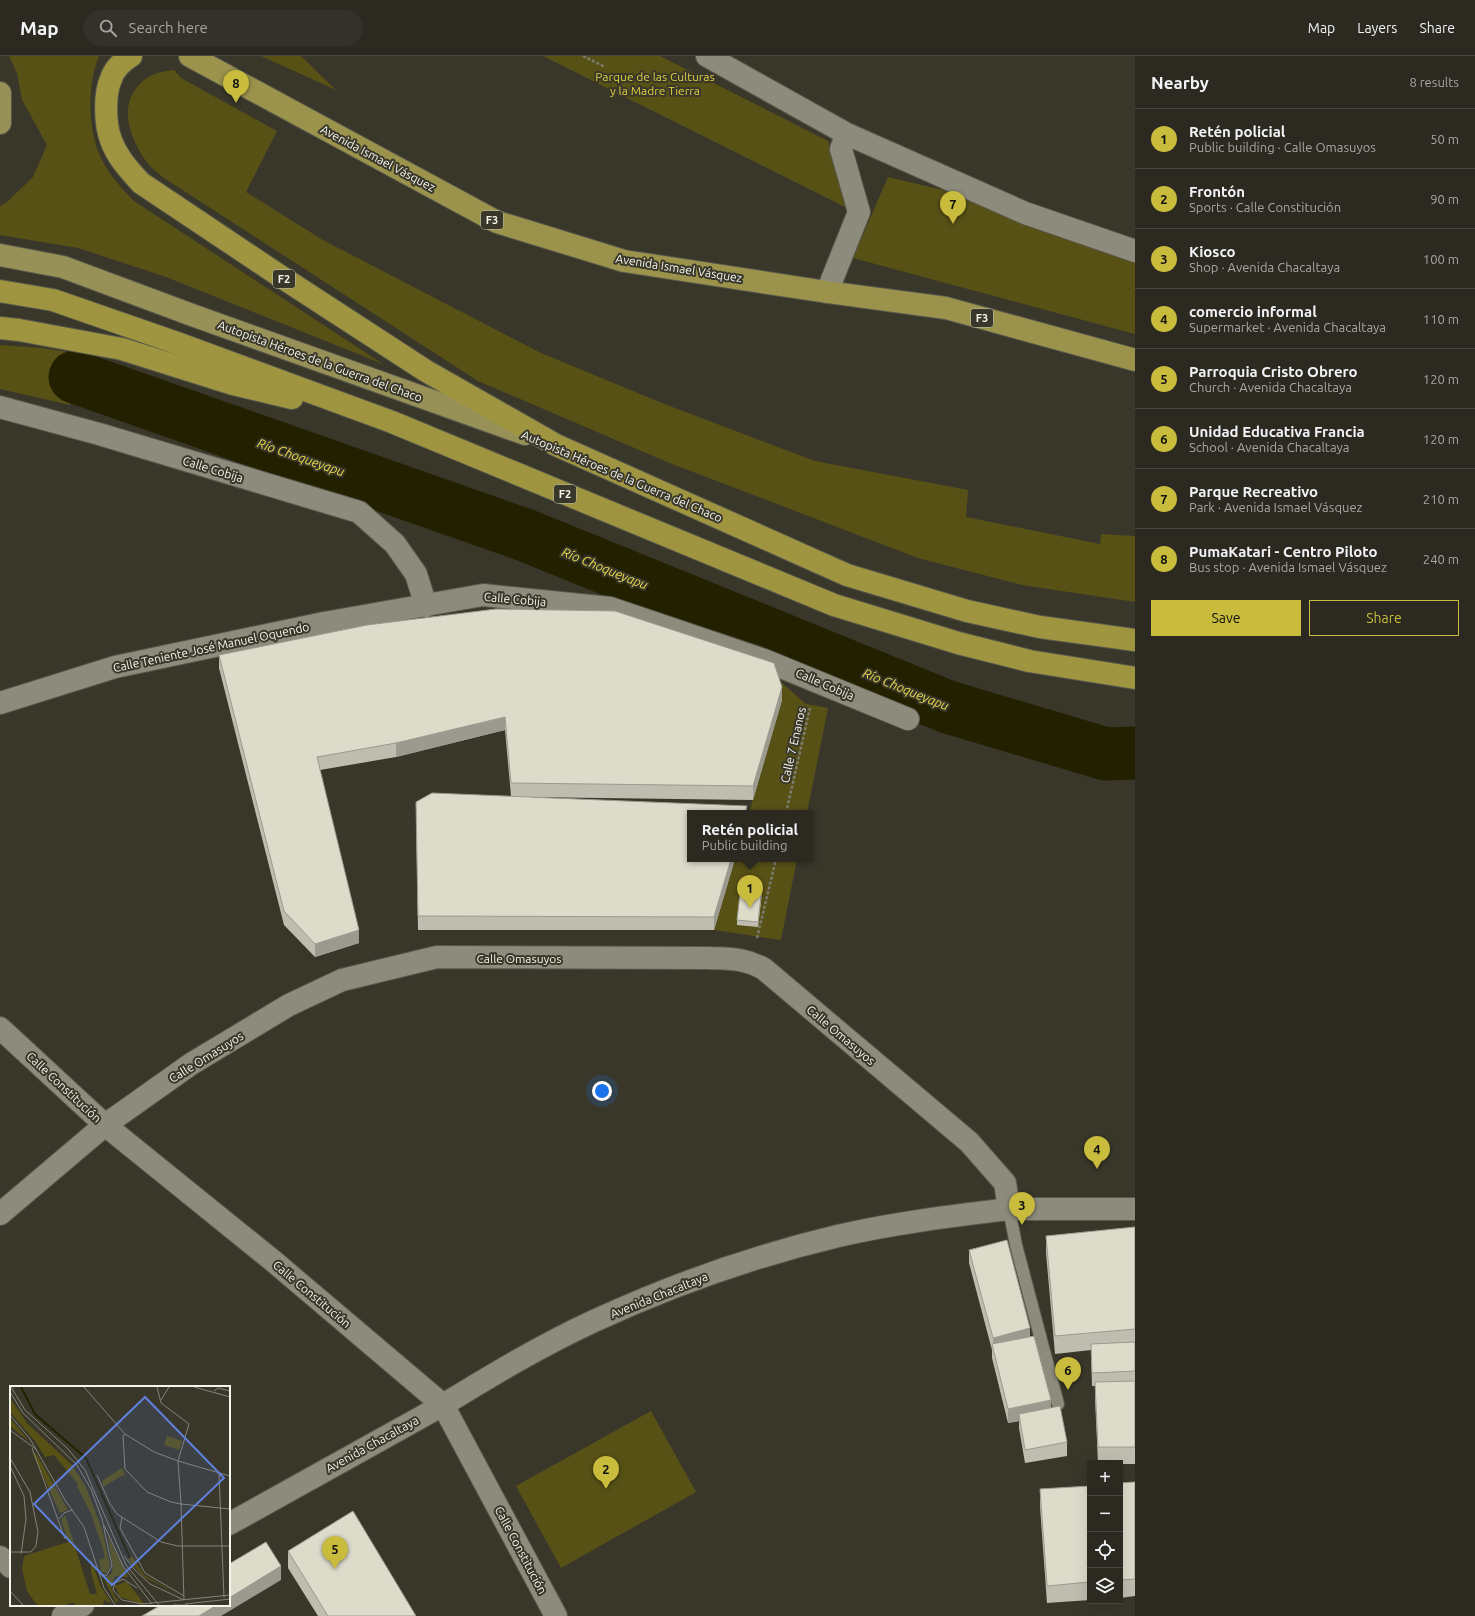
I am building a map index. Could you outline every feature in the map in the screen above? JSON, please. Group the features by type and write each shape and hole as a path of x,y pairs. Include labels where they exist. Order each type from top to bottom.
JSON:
{"highway":[{"name":"F2","path":"131,56 123,61 111,78 106,97 107,115 111,140 125,165 141,183 283,278 426,370 556,445"},
{"name":"Avenida Ismael Vásquez","path":"190,56 497,222 624,261 827,292 946,308 1135,360"},
{"name":"F2","path":"0,291 53,300 177,343 392,422 834,605 958,644 1029,661 1135,678"},
{"path":"0,328 19,330 122,349 233,384 392,422"},
{"name":"Autopista Héroes de la Guerra del Chaco","path":"556,445 847,575 982,614 1040,627 1135,640"}],"main road":[{"path":"0,93 0,123"},
{"name":"Autopista Héroes de la Guerra del Chaco","path":"0,255 63,267 192,315 556,445"}],"street":[{"path":"707,56 847,134 1025,213 1135,251"},
{"path":"827,292 859,212 841,149 847,134"},
{"name":"Calle Cobija","path":"0,407 99,434 359,512 394,544 416,574 426,606 483,595 610,608 764,660 817,680 908,719"},
{"name":"Calle Teniente José Manuel Oquendo","path":"0,703 115,667 324,623 426,606"},
{"name":"Calle Omasuyos","path":"0,1214 105,1125 192,1064 289,1005 342,980 437,958 709,958 752,962 764,969 969,1142 1005,1183 1009,1209"},
{"name":"Calle Constitución","path":"0,1028 105,1125 272,1260 443,1404 556,1616"},
{"name":"Avenida Chacaltaya","path":"230,1523 443,1404 517,1360 594,1321 673,1287 755,1259 838,1236 923,1220 1009,1209 1135,1209"},
{"path":"0,1557 10,1566"}],"lane":[{"path":"1009,1209 1018,1252 1058,1404"}],"path":[{"path":"583,56 605,67"},
{"name":"Calle 7 Enanos","path":"787,810 817,680"},
{"path":"752,962 775,862"}],"green space":[{"path":"9,56 99,56 92,80 90,106 93,133 103,162 124,191 134,201 383,364 166,277 78,248 0,235 0,206 6,203 33,177 47,145 22,100 17,73"},
{"path":"261,56 301,56 336,90"},
{"name":"Parque de las Culturas y la Madre Tierra","path":"543,56 660,56 828,141 845,207"},
{"path":"174,70 181,78 277,131 246,192 323,240 541,353 662,403 815,461 968,490 966,517 1100,544 1101,534 1135,536 1135,602 1022,585 918,558 667,462 478,381 164,178 150,166 139,150 131,131 128,121 129,102 137,87 150,76 161,72"},
{"path":"888,177 943,190 1135,258 1135,334 853,258"},
{"path":"0,345 41,348 83,354 70,405 0,389"},
{"path":"774,676 806,704 828,708 808,810 750,810 782,700"},
{"path":"734,862 796,862 781,940 714,930"},
{"path":"651,1411 696,1492 561,1568 516,1486"}],"building":[{"path":"496,609 615,611 774,663 782,687 753,786 511,783 505,717 396,743 317,757 359,930 315,944 284,911 219,655 367,625"},
{"path":"432,793 747,806 746,810 687,810 687,862 730,862 714,917 418,916 416,802"},
{"path":"741,885 762,888 758,922 737,920"},
{"path":"1135,1227 1135,1329 1055,1336 1046,1236"},
{"path":"1007,1240 1030,1328 993,1338 969,1250"},
{"path":"1034,1336 1051,1400 1008,1409 992,1344"},
{"path":"1135,1342 1135,1371 1092,1373 1091,1344"},
{"path":"1135,1381 1135,1447 1098,1447 1095,1382"},
{"path":"1060,1406 1067,1442 1025,1450 1019,1414"},
{"path":"1135,1482 1135,1579 1123,1580 1123,1496 1123,1483"},
{"path":"1087,1486 1087,1582 1047,1586 1040,1489"},
{"path":"353,1511 416,1616 328,1616 288,1551"},
{"path":"266,1542 281,1566 230,1597 230,1563"},
{"path":"159,1606 215,1606 199,1616 142,1616"}],"waterway":[{"name":"Río Choqueyapu","path":"75,377 525,535 948,707 1106,754 1135,753"}],"place":[{"name":"PumaKatari - Centro Piloto","path":"236,103"},
{"name":"Parque Recreativo","path":"953,224"},
{"name":"Retén policial","path":"750,908"},
{"name":"comercio informal","path":"1097,1169"},
{"name":"Kiosco","path":"1022,1225"},
{"name":"Unidad Educativa Francia","path":"1068,1390"},
{"name":"Frontón","path":"606,1489"},
{"name":"Parroquia Cristo Obrero","path":"335,1569"}]}
